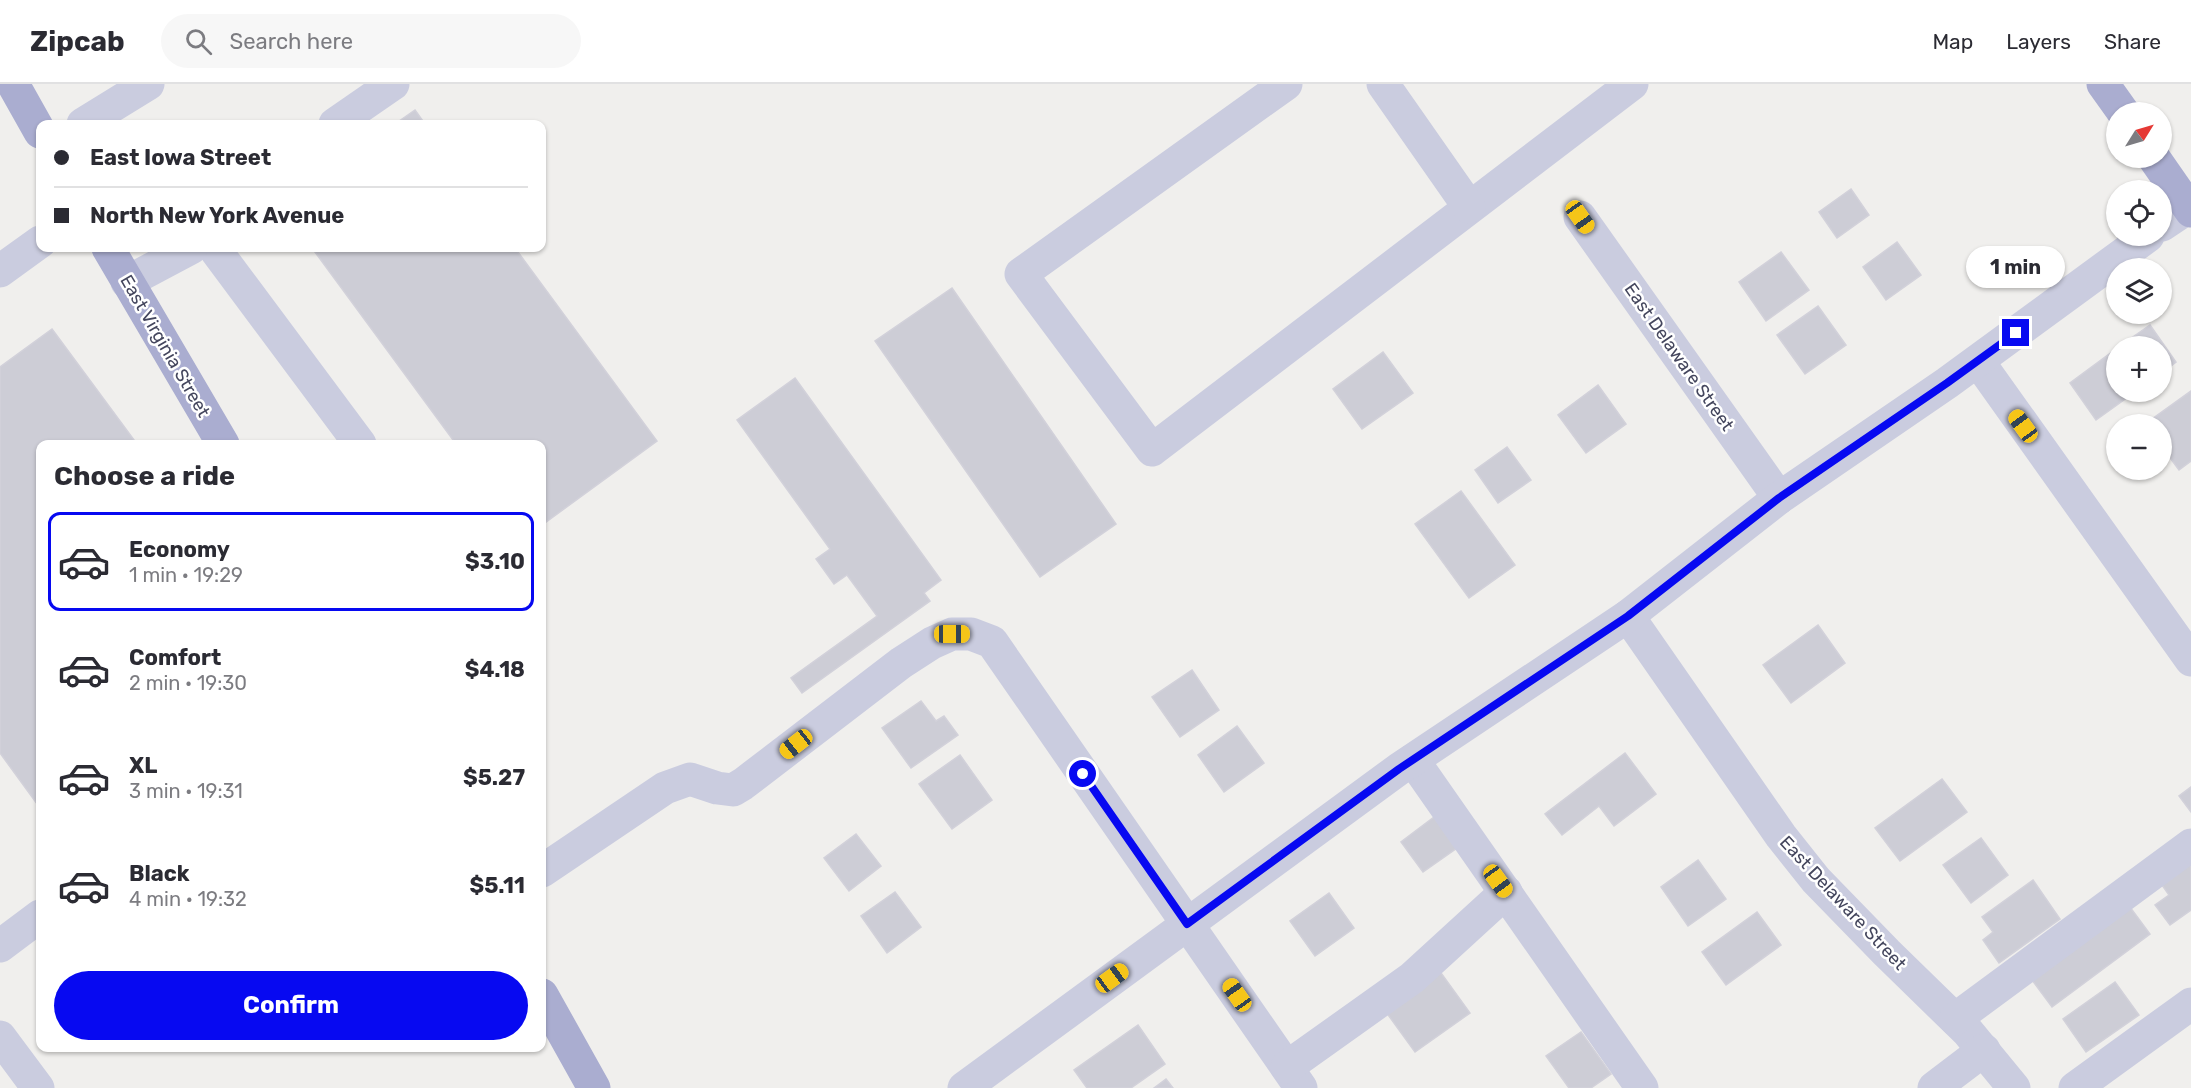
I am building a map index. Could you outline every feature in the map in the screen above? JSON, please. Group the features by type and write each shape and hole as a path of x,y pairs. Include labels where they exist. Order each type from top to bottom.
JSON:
{"main road":[{"path":"13,84 36,125"},
{"path":"2103,84 2116,102"},
{"path":"2161,168 2190,209"},
{"name":"East Virginia Street","path":"110,252 221,440"},
{"path":"546,1002 594,1088"}],"street":[{"path":"90,120 148,84"},
{"path":"341,120 393,84"},
{"path":"1286,84 1021,274 1152,450 1632,84"},
{"path":"1383,84 1469,207"},
{"path":"2172,219 2190,209"},
{"name":"East Delaware Street","path":"1580,217 1779,498"},
{"path":"0,270 36,245"},
{"path":"963,1088 1413,760 1628,616 1779,498 1978,360 2134,246"},
{"path":"127,282 183,252"},
{"path":"217,252 357,440"},
{"path":"1978,360 2191,660"},
{"name":"East Delaware Street","path":"1628,616 1781,836 1816,880 1955,1019 1984,1050 2014,1088"},
{"path":"546,868 665,789 690,779 717,788 733,790 901,663 932,643 952,634 971,634 992,642 1294,1077 1412,978 1506,892"},
{"path":"1413,760 1642,1088"},
{"path":"1955,1019 2191,845"},
{"path":"0,946 36,919"},
{"path":"2075,1088 2191,1004"},
{"path":"0,1037 38,1088"},
{"path":"1934,1088 1984,1050"}],"building":[{"path":"415,110 422,120 401,120"},
{"path":"1851,189 1869,215 1837,238 1819,212"},
{"path":"1897,242 1921,275 1886,300 1863,267"},
{"path":"315,252 518,252 657,441 546,522 546,440 453,440"},
{"path":"1781,252 1809,290 1766,321 1739,282"},
{"path":"952,288 1116,524 1040,577 875,341"},
{"path":"1818,306 1846,345 1805,374 1777,335"},
{"path":"2150,325 2158,336 2134,336"},
{"path":"52,329 134,440 36,440 36,802 0,753 0,367"},
{"path":"1383,352 1413,393 1362,429 1333,389"},
{"path":"2106,356 2106,402 2121,402 2096,420 2070,383"},
{"path":"795,378 941,580 924,593 930,601 802,693 791,678 877,616 847,575 834,584 816,559 830,549 737,420"},
{"path":"1598,385 1626,424 1586,453 1558,415"},
{"path":"2191,391 2191,461 2179,470 2172,461 2172,414 2159,414"},
{"path":"1507,447 1531,480 1498,503 1475,470"},
{"path":"1461,491 1515,565 1469,598 1415,524"},
{"path":"1818,625 1845,663 1791,703 1763,665"},
{"path":"1192,670 1219,710 1180,737 1152,697"},
{"path":"921,701 936,721 944,716 958,735 911,768 882,728"},
{"path":"1237,726 1264,763 1224,792 1198,755"},
{"path":"1625,753 1656,794 1614,826 1599,806 1562,835 1545,814"},
{"path":"960,755 992,800 952,829 919,784"},
{"path":"1942,779 1967,812 1900,861 1875,828"},
{"path":"2191,787 2191,812 2179,796"},
{"path":"1434,817 1457,848 1423,872 1401,842"},
{"path":"856,834 881,866 849,891 824,858"},
{"path":"1981,838 2008,875 1971,903 1943,865"},
{"path":"2191,853 2191,910 2170,925 2155,905 2169,895 2157,878"},
{"path":"1698,860 1726,899 1688,926 1661,887"},
{"path":"2033,880 2060,919 1999,963 1983,940 1993,932 1982,917"},
{"path":"895,892 921,927 887,953 861,916"},
{"path":"1329,893 1354,928 1315,956 1290,921"},
{"path":"2124,899 2150,934 2052,1007 2026,972"},
{"path":"1757,912 1781,945 1726,985 1702,952"},
{"path":"1441,973 1470,1013 1415,1052 1386,1012"},
{"path":"2115,982 2139,1015 2086,1052 2063,1019"},
{"path":"1138,1025 1165,1064 1131,1088 1087,1088 1074,1070"},
{"path":"1581,1032 1611,1074 1591,1088 1569,1088 1546,1056"},
{"path":"1166,1079 1173,1088 1154,1088"}],"route":[{"path":"1083,774 1187,924 1399,769 1628,616 1779,498 2016,333"}]}
